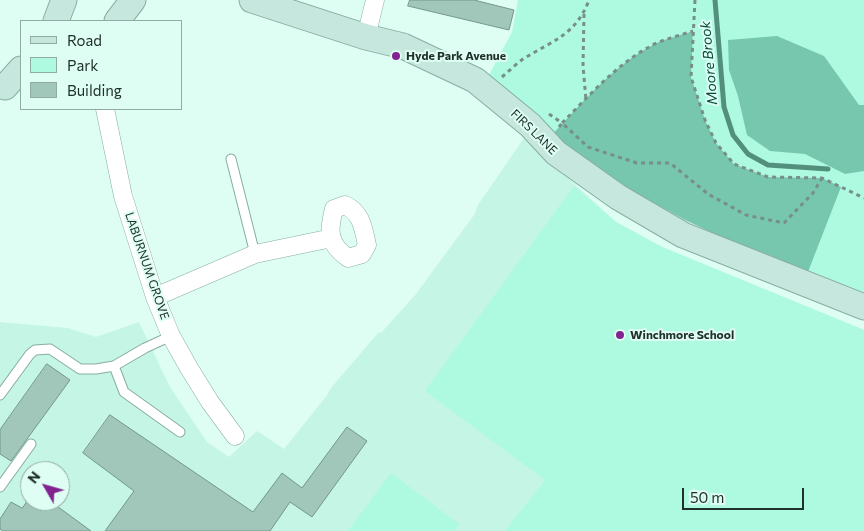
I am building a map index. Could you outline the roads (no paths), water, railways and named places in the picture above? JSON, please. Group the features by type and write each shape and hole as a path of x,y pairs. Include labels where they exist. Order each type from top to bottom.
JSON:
{"street":[{"path":"56,20 64,0"},
{"path":"118,20 133,0"},
{"name":"FIRS LANE","path":"252,0 366,37 403,46 475,80 530,125 556,153 618,197 683,235 864,307"},
{"path":"366,37 375,0"},
{"name":"LABURNUM GROVE","path":"105,110 123,196 155,297 171,336 210,402 236,436"},
{"path":"155,297 255,254 332,238"}],"lane":[{"path":"231,159 255,254"},
{"path":"0,395 35,350 50,349 80,370 114,366 171,336"},
{"path":"114,366 124,392 180,432"},
{"path":"0,487 31,444"}],"waterway":[{"name":"Moore Brook","path":"715,0 724,107 733,135 748,154 768,165 828,169"}],"place":[{"name":"Hyde Park Avenue","path":"396,56"},
{"name":"Winchmore School","path":"620,335"}]}
